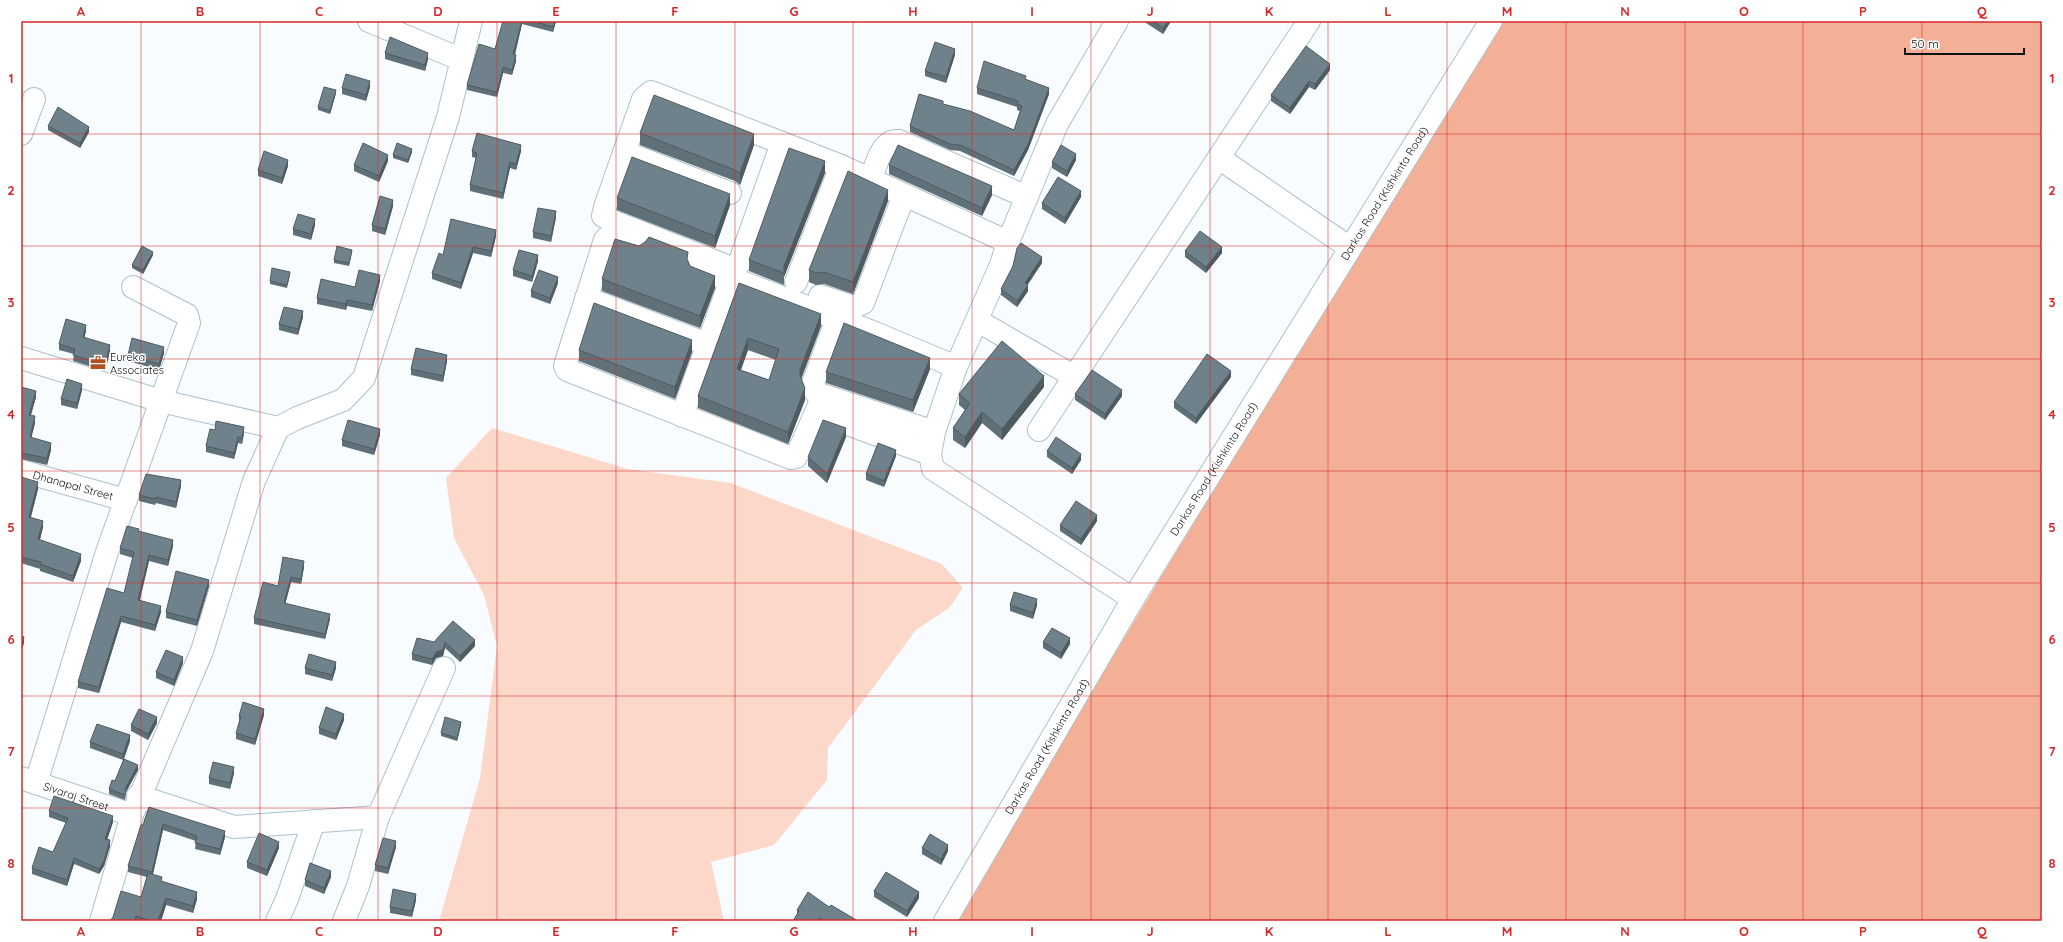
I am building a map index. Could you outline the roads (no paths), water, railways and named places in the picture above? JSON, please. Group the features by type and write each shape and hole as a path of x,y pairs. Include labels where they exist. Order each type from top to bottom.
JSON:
{"street":[{"path":"369,21 460,59"},
{"path":"101,921 135,806 202,651 254,481 278,428 297,418 343,400 364,378 448,117 460,59 470,21"},
{"path":"1117,21 1057,124 1008,242 1001,265 978,321 956,367 934,432 930,454 933,468 1133,598"},
{"path":"1039,430 1309,21"},
{"name":"Darkas Road (Kishkinta Road)","path":"945,921 1133,598 1491,21"},
{"path":"956,367 739,281 732,270 605,218 603,216 605,207 643,99 651,92 841,166 1008,242"},
{"path":"21,134 34,99"},
{"path":"870,179 887,143 894,140 1027,197"},
{"path":"682,416 728,288 732,270 782,143"},
{"path":"624,152 730,193"},
{"path":"1219,158 1350,248"},
{"path":"796,282 841,166"},
{"path":"820,296 854,307 863,303 904,194"},
{"path":"732,270 608,236 605,240 567,359 565,366 567,370 791,458 796,457 826,406"},
{"path":"29,780 107,552 189,323 189,318 187,315 133,287"},
{"path":"586,298 707,344"},
{"path":"837,319 812,386 816,393 826,406 930,454"},
{"path":"978,321 1075,377"},
{"path":"21,358 161,401 278,428"},
{"path":"826,406 934,432"},
{"name":"Dhanapal Street","path":"21,471 126,500"},
{"path":"344,921 358,886 378,817 444,668"},
{"name":"Sivaraj Street","path":"29,780 135,806 234,827 378,817"},
{"path":"277,921 287,899 314,822"}],"place":[{"name":"Eureka Associates","path":"98,363"}]}
